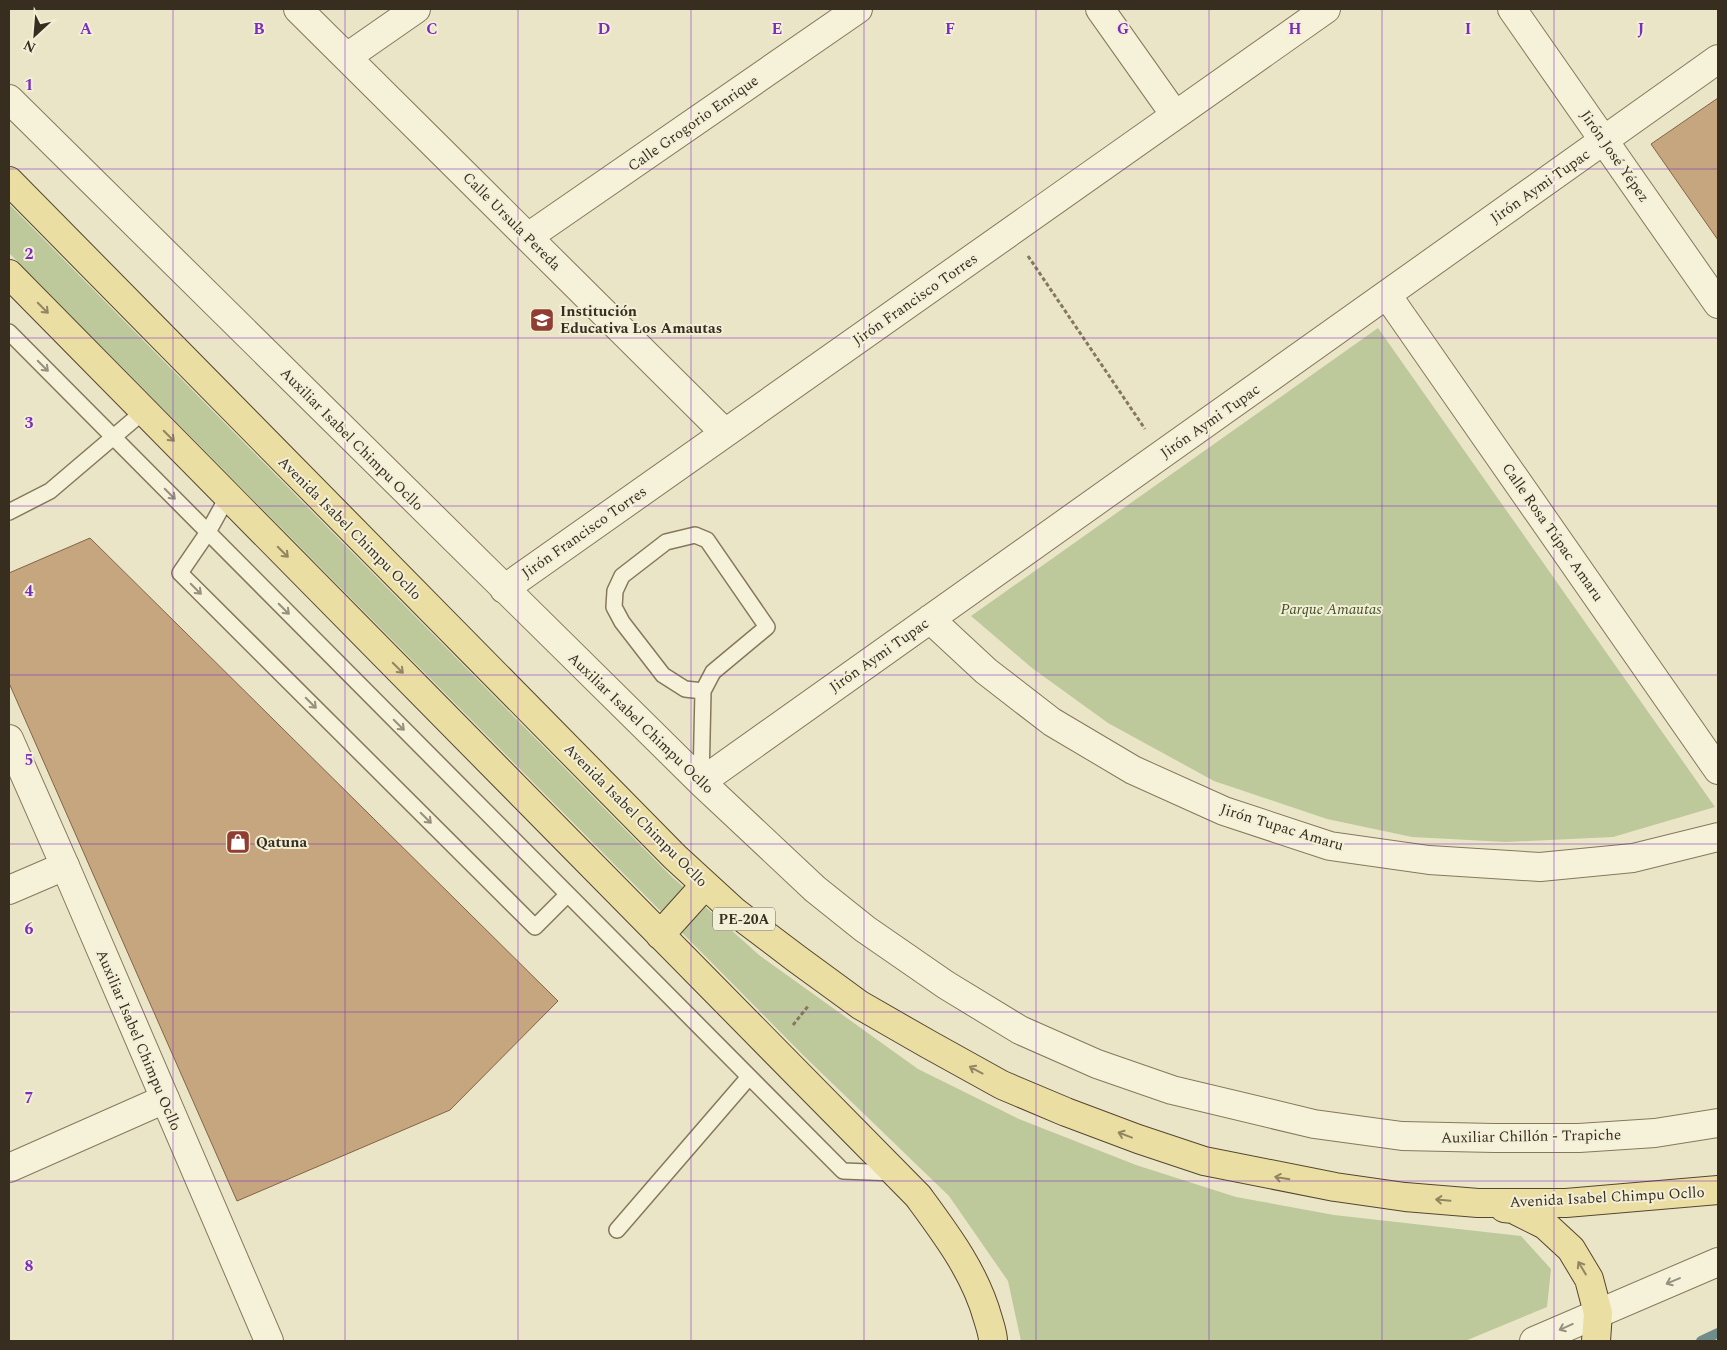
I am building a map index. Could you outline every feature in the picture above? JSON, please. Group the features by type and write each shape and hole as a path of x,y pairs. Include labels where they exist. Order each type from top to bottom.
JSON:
{"main road":[{"name":"Avenida Isabel Chimpu Ocllo","path":"9,182 675,858 735,912 860,1005 1002,1085 1138,1140 1204,1161 1379,1194 1478,1203 1566,1203 1718,1190"},
{"path":"9,274 918,1196 946,1234 971,1274 985,1306 993,1341"},
{"path":"660,935 705,885"},
{"path":"1478,1203 1513,1209 1545,1225 1571,1249 1589,1279 1598,1313 1596,1341"}],"street":[{"name":"Calle Ursula Pereda","path":"298,9 725,433"},
{"path":"347,57 416,9"},
{"name":"Calle Grogorio Enrique","path":"528,237 858,9"},
{"path":"1100,9 1175,115"},
{"name":"Jirón Francisco Torres","path":"504,589 1326,9"},
{"name":"Jirón José Yépez","path":"1512,9 1718,304"},
{"name":"Jirón Aymi Tupac","path":"701,782 1718,59"},
{"name":"Auxiliar Isabel Chimpu Ocllo","path":"9,99 701,782 815,889 866,929 946,984 1020,1030 1097,1064 1172,1090 1314,1124 1402,1136"},
{"name":"Calle Rosa Túpac Amaru","path":"1387,294 1718,770"},
{"name":"Jirón Tupac Amaru","path":"930,618 986,671 1052,722 1133,770 1224,811 1330,846 1429,860 1540,867 1633,858 1718,838"},
{"name":"Auxiliar Isabel Chimpu Ocllo","path":"9,739 269,1341"},
{"path":"9,890 65,866"},
{"path":"9,1168 165,1100"},
{"name":"Auxiliar Chillón - Trapiche","path":"1402,1136 1579,1138 1655,1133 1718,1123"},
{"path":"1534,1341 1718,1262"}],"lane":[{"path":"9,332 842,1172 896,1173"},
{"path":"9,512 50,491 144,411"},
{"path":"228,496 208,532 180,573 535,927 568,895"},
{"path":"701,782 703,691 713,672 767,627 706,540 695,535 666,542 622,576 615,591 614,607 622,622 663,675 685,690 703,691"},
{"path":"617,1230 748,1077"}],"path":[{"path":"1011,231 1162,455"}],"green space":[{"path":"9,204 670,875 759,955 918,1069 1019,1119 1136,1165 1236,1197 1334,1215 1521,1236 1551,1269 1547,1307 1465,1341 1021,1341 1008,1281 949,1196 805,1057 9,253"},
{"name":"Parque Amautas","path":"1378,328 1715,807 1613,837 1506,842 1412,837 1327,819 1214,781 1108,723 1032,668 971,616"}],"building":[{"path":"1718,98 1718,240 1651,144"},
{"name":"Qatuna","path":"90,538 558,1001 450,1110 237,1201 9,683 9,573"}],"waterway":[{"path":"1701,1341 1718,1333"}],"place":[{"name":"Institución Educativa Los Amautas","path":"542,320"},
{"name":"Qatuna","path":"238,842"}]}
